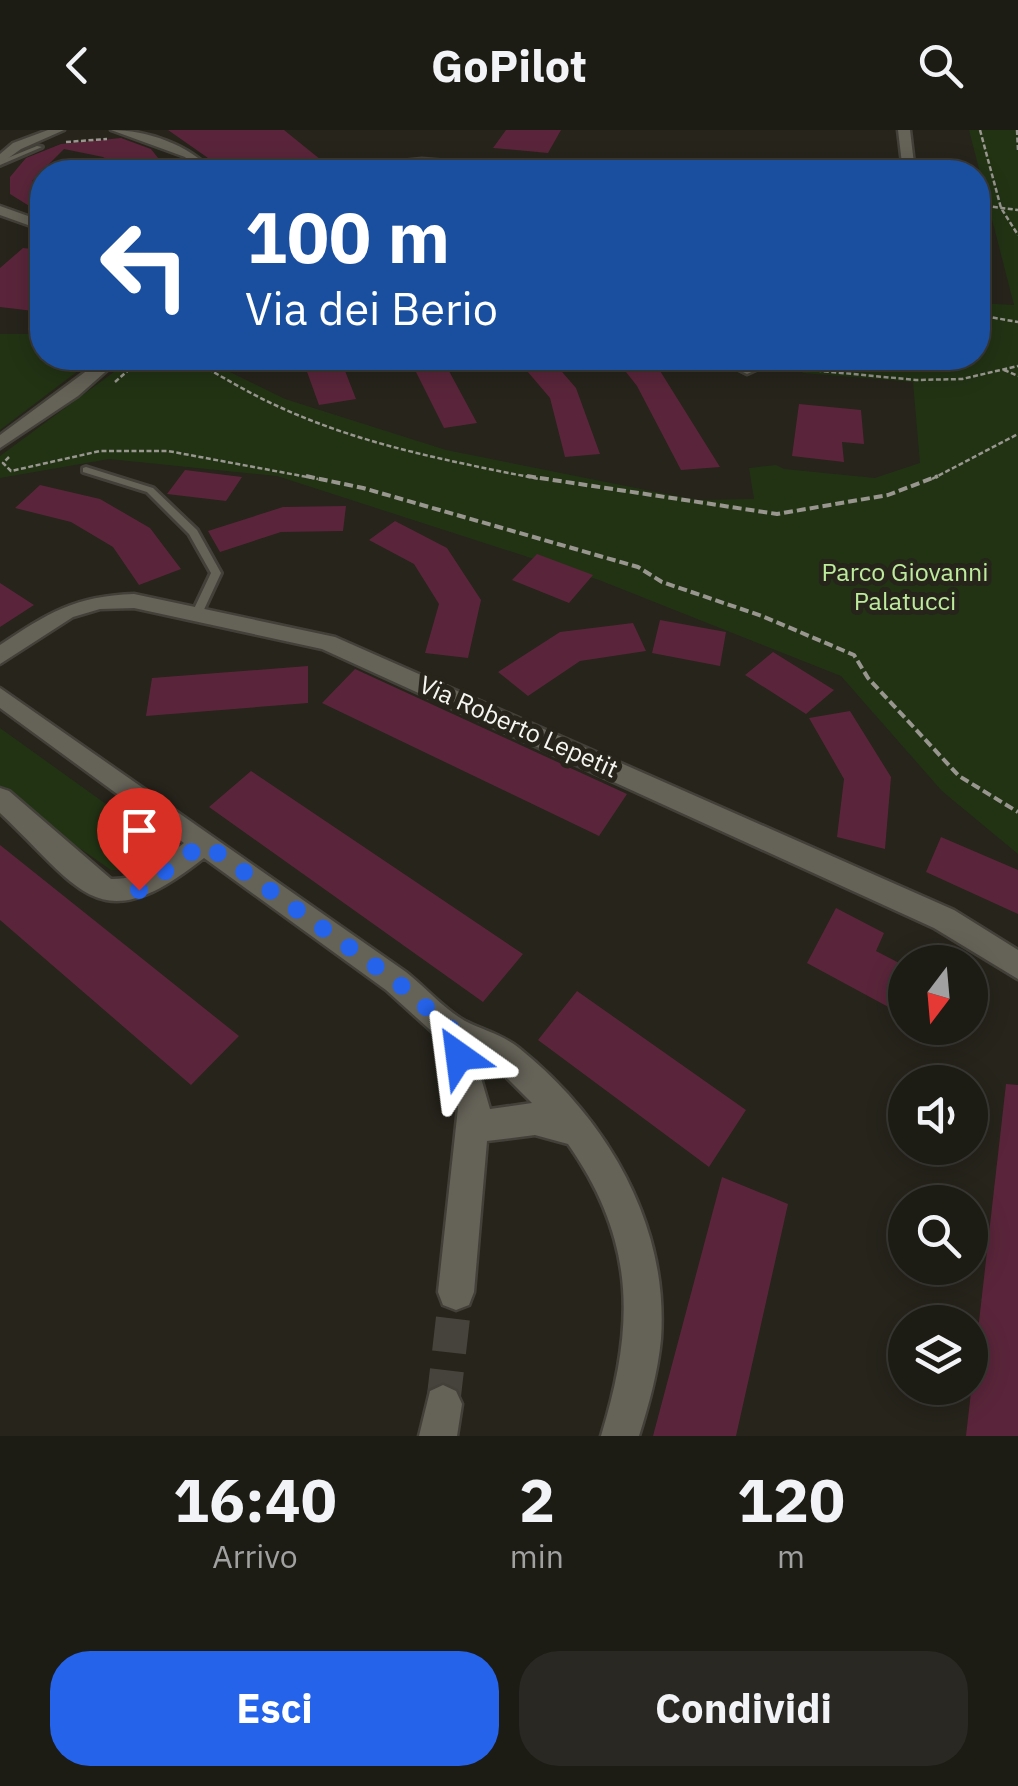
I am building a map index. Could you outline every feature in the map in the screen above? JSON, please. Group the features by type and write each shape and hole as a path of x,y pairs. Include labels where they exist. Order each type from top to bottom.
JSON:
{"street":[{"path":"116,130 188,154 194,160"},
{"path":"904,130 908,160"},
{"path":"0,162 16,146 54,132"},
{"path":"136,136 167,151 175,160"},
{"path":"0,210 30,221"},
{"path":"6,449 99,370"},
{"name":"Via Roberto Lepetit","path":"0,656 65,612 99,602 134,602 326,642 944,919 1018,966"},
{"path":"0,696 396,981 451,1029 502,1053 596,1150 634,1227 644,1292 639,1358 620,1436"},
{"path":"0,798 96,886 116,893 139,890 204,843"},
{"path":"451,1029 474,1108 456,1292"},
{"path":"473,1127 535,1118 579,1131"}],"lane":[{"path":"0,162 39,147"},
{"path":"86,470 150,490 193,532 216,573 197,614"}],"path":[{"path":"980,130 988,160"},
{"path":"1017,130 1018,150"},
{"path":"39,147 74,140 136,136"},
{"path":"990,165 1002,208 1018,235"},
{"path":"990,207 1018,210"},
{"path":"990,317 1018,322"},
{"path":"833,370 916,380 962,379 1018,366"},
{"path":"106,387 127,370"},
{"path":"210,370 316,422 460,462 559,483 777,514 888,494 937,476 1018,434"},
{"path":"1002,370 1018,376"},
{"path":"6,449 2,463 12,472 83,454 118,451 168,452 300,472 638,567 662,582 762,616 854,655 868,678 959,776 1018,812"}],"green space":[{"name":"Parco Giovanni Palatucci","path":"969,130 1018,130 1018,854 942,791 841,676 599,580 277,476 109,459 0,478 0,456 117,370 226,370 285,399 446,450 696,500 754,499 749,468 776,465 875,478 920,463 913,382 799,370 990,370 990,304 1014,305 990,212 990,160 977,160"},
{"path":"0,334 30,334 30,370 79,370 0,430"},
{"path":"0,728 138,827 154,851 141,870 111,870 0,793"}],"building":[{"path":"168,130 284,130 321,160 211,160"},
{"path":"506,130 561,130 548,153 493,148"},
{"path":"121,138 151,149 160,160 108,160 64,149 53,160 30,160 30,206 10,194 10,177 26,158 61,144"},
{"path":"23,248 30,249 30,311 0,307 0,268"},
{"path":"306,370 345,370 356,399 319,405"},
{"path":"415,370 448,370 477,423 444,428"},
{"path":"526,370 560,370 576,388 600,454 565,457 550,398"},
{"path":"624,370 659,370 720,467 681,470 637,386"},
{"path":"799,404 861,410 864,444 842,442 844,462 792,456"},
{"path":"185,470 242,477 226,501 167,494"},
{"path":"40,485 100,499 150,528 181,569 139,585 113,547 71,522 15,508"},
{"path":"346,506 343,531 281,532 220,552 208,531 283,507"},
{"path":"395,521 447,548 481,600 468,658 425,653 439,604 414,564 369,540"},
{"path":"537,554 593,575 569,603 512,580"},
{"path":"0,583 34,605 0,627"},
{"path":"660,620 726,632 720,666 652,653"},
{"path":"633,623 646,651 580,661 528,696 498,672 560,632"},
{"path":"773,652 834,690 806,714 745,675"},
{"path":"308,666 308,703 146,716 152,678"},
{"path":"355,669 627,794 599,836 322,703"},
{"path":"850,711 891,777 885,849 837,837 844,779 809,718"},
{"path":"251,771 523,954 483,1002 209,807"},
{"path":"941,837 1018,870 1018,914 926,872"},
{"path":"0,845 239,1036 191,1085 0,920"},
{"path":"836,908 884,933 876,951 888,957 888,1007 807,963"},
{"path":"577,991 746,1110 709,1167 538,1040"},
{"path":"1006,1084 1018,1085 1018,1436 966,1436 970,1405 988,1405 988,1305 981,1305 983,1285 988,1285 988,1242"},
{"path":"722,1177 788,1204 736,1436 653,1436"}],"tunnel":[{"path":"443,1404 456,1292"}],"route":[{"path":"139,890 204,843 396,981 451,1029 459,1056"}]}
